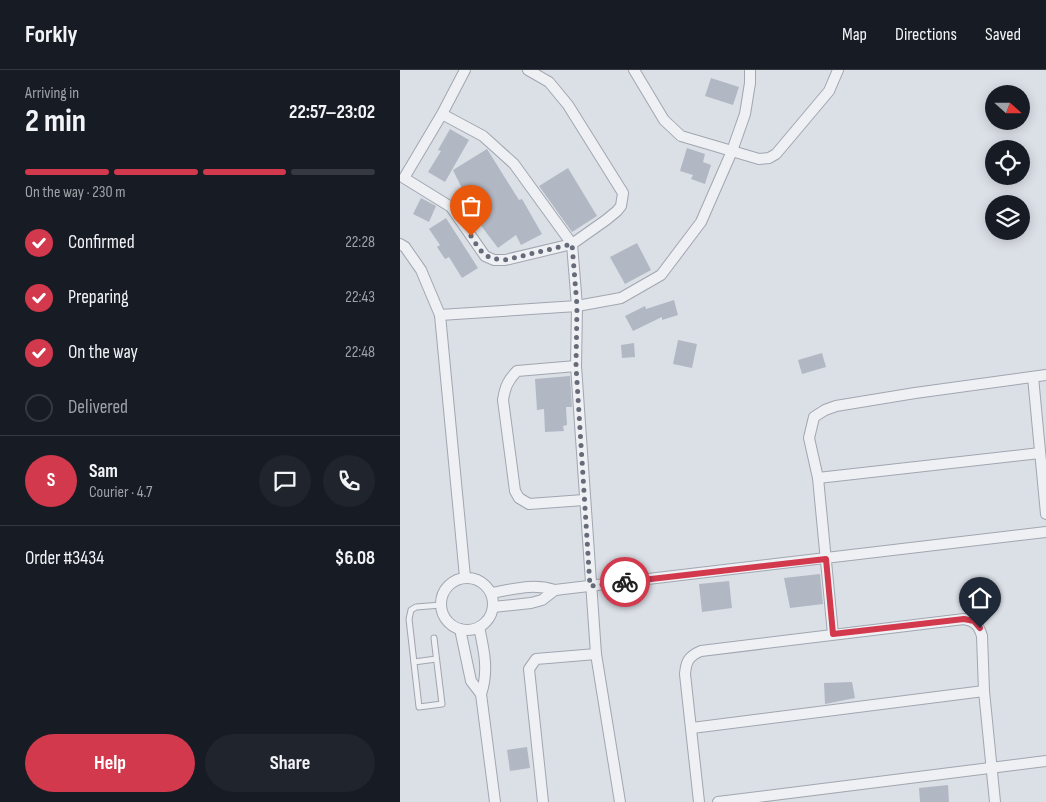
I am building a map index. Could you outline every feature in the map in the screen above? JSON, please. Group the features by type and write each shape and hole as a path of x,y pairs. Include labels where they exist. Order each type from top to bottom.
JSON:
{"street":[{"path":"465,70 442,114 404,178 450,207 462,220 480,250 485,256 494,260 505,260 572,244 617,210 621,206 624,193 568,105 549,82 528,70"},
{"path":"634,70 664,120 681,136 759,159 768,158 776,154 829,91 838,70"},
{"path":"440,315 577,306 621,298 660,274 701,222 732,152 746,114 750,70"},
{"path":"442,114 483,136 514,164 572,244 577,306 576,366 590,586 596,654 620,802"},
{"path":"400,244 405,247 421,270 440,315 465,577"},
{"path":"576,366 517,371 509,378 504,388 503,400 515,491 519,498 529,504 584,500"},
{"path":"833,634 818,478 809,438 814,417 836,406 1046,375"},
{"path":"1033,377 1046,514"},
{"path":"818,478 1040,453"},
{"path":"492,593 528,586 541,586 555,590 1046,532"},
{"path":"465,577 473,578 481,581 492,593 493,607 491,615 479,627 467,630 460,629 446,620 441,604 442,597 450,583 465,577"},
{"path":"493,607 542,600 555,590"},
{"path":"700,802 685,674 688,659 693,654 701,651 964,619 974,621 980,628 982,636 984,692 995,802"},
{"path":"479,627 486,664 486,680 481,694 495,802"},
{"path":"460,629 471,681 481,694"},
{"path":"544,802 529,669 536,659 596,654"},
{"path":"692,728 984,692"},
{"path":"718,802 1046,761"}],"lane":[{"path":"434,638 442,704 419,707 409,619 411,610 416,607 441,604"},
{"path":"414,662 436,659"}],"building":[{"path":"711,78 739,87 733,105 705,96"},
{"path":"450,129 469,140 445,182 428,172 441,151 438,150"},
{"path":"687,148 705,154 703,162 711,165 705,184 691,179 693,175 680,171"},
{"path":"487,149 519,200 522,199 542,234 521,245 516,235 498,248 479,223 453,170"},
{"path":"568,168 597,216 572,232 539,186"},
{"path":"421,198 436,206 429,222 413,214"},
{"path":"446,218 478,268 462,278 449,257 445,259 437,247 440,245 429,229"},
{"path":"637,243 651,270 625,284 610,257"},
{"path":"674,300 678,315 662,320 662,317 633,331 625,316 645,306 646,309"},
{"path":"678,340 697,344 692,368 673,364"},
{"path":"634,343 635,357 622,358 621,345"},
{"path":"822,353 826,367 802,374 798,360"},
{"path":"570,376 572,407 566,407 567,425 563,426 564,431 545,432 544,409 537,410 535,379"},
{"path":"820,574 823,604 790,608 784,578"},
{"path":"729,581 732,608 702,612 699,584"},
{"path":"852,682 855,698 825,704 824,683"},
{"path":"527,747 530,768 510,771 507,750"},
{"path":"948,785 949,802 920,802 919,788"}],"way so far":[{"path":"471,236 485,256 494,260 505,260 572,244 577,306 576,366 590,586 625,582"}],"route":[{"path":"625,582 826,559 833,634 964,619 974,621 980,628"}]}
